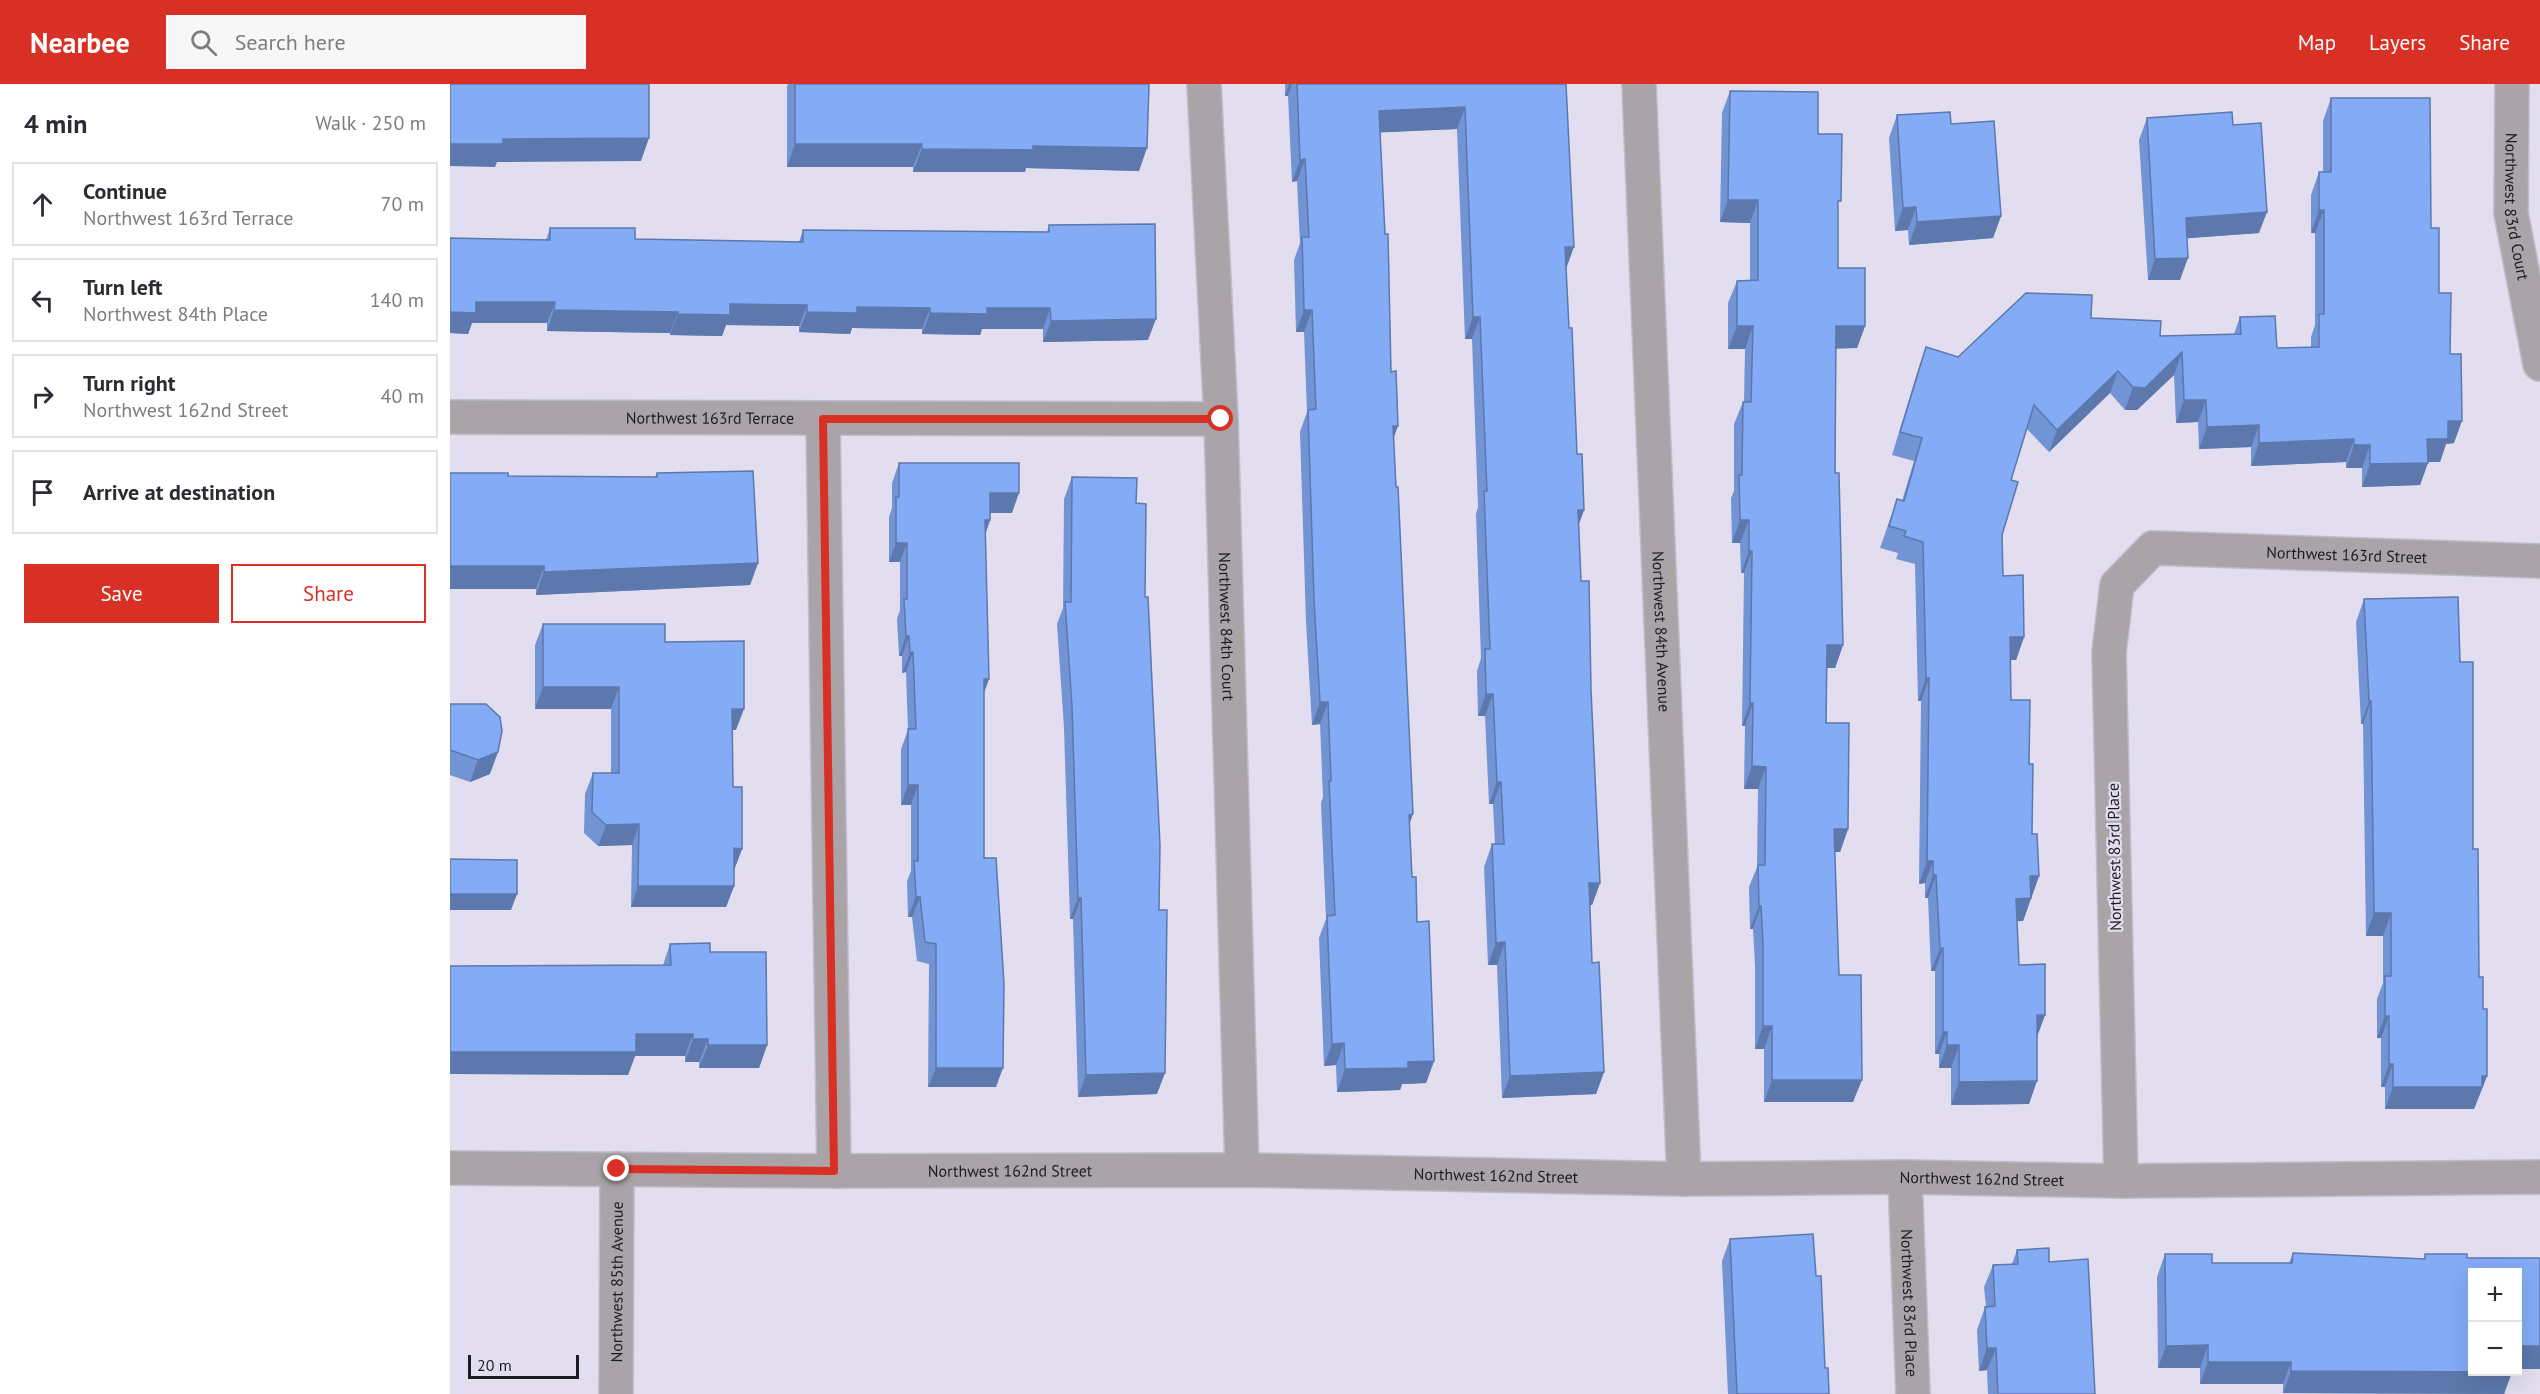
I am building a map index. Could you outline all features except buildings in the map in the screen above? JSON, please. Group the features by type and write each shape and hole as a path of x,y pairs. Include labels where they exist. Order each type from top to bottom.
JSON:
{"street":[{"name":"Northwest 84th Court","path":"1204,84 1221,419 1242,1170"},
{"name":"Northwest 84th Avenue","path":"1639,84 1684,1179"},
{"name":"Northwest 83rd Court","path":"2511,84 2511,213 2540,364"},
{"name":"Northwest 163rd Terrace","path":"450,417 1221,419"},
{"path":"823,419 834,1171"},
{"name":"Northwest 163rd Street","path":"2153,548 2540,561"},
{"name":"Northwest 83rd Place","path":"2121,1181 2109,652 2117,585 2153,548"},
{"name":"Northwest 162nd Street","path":"450,1168 834,1171 1242,1170 1684,1179 1905,1177 2121,1181 2540,1178"},
{"name":"Northwest 85th Avenue","path":"616,1394 617,1169"},
{"name":"Northwest 83rd Place","path":"1905,1177 1913,1394"}],"route":[{"path":"617,1169 834,1171 823,419 1221,419"}]}
